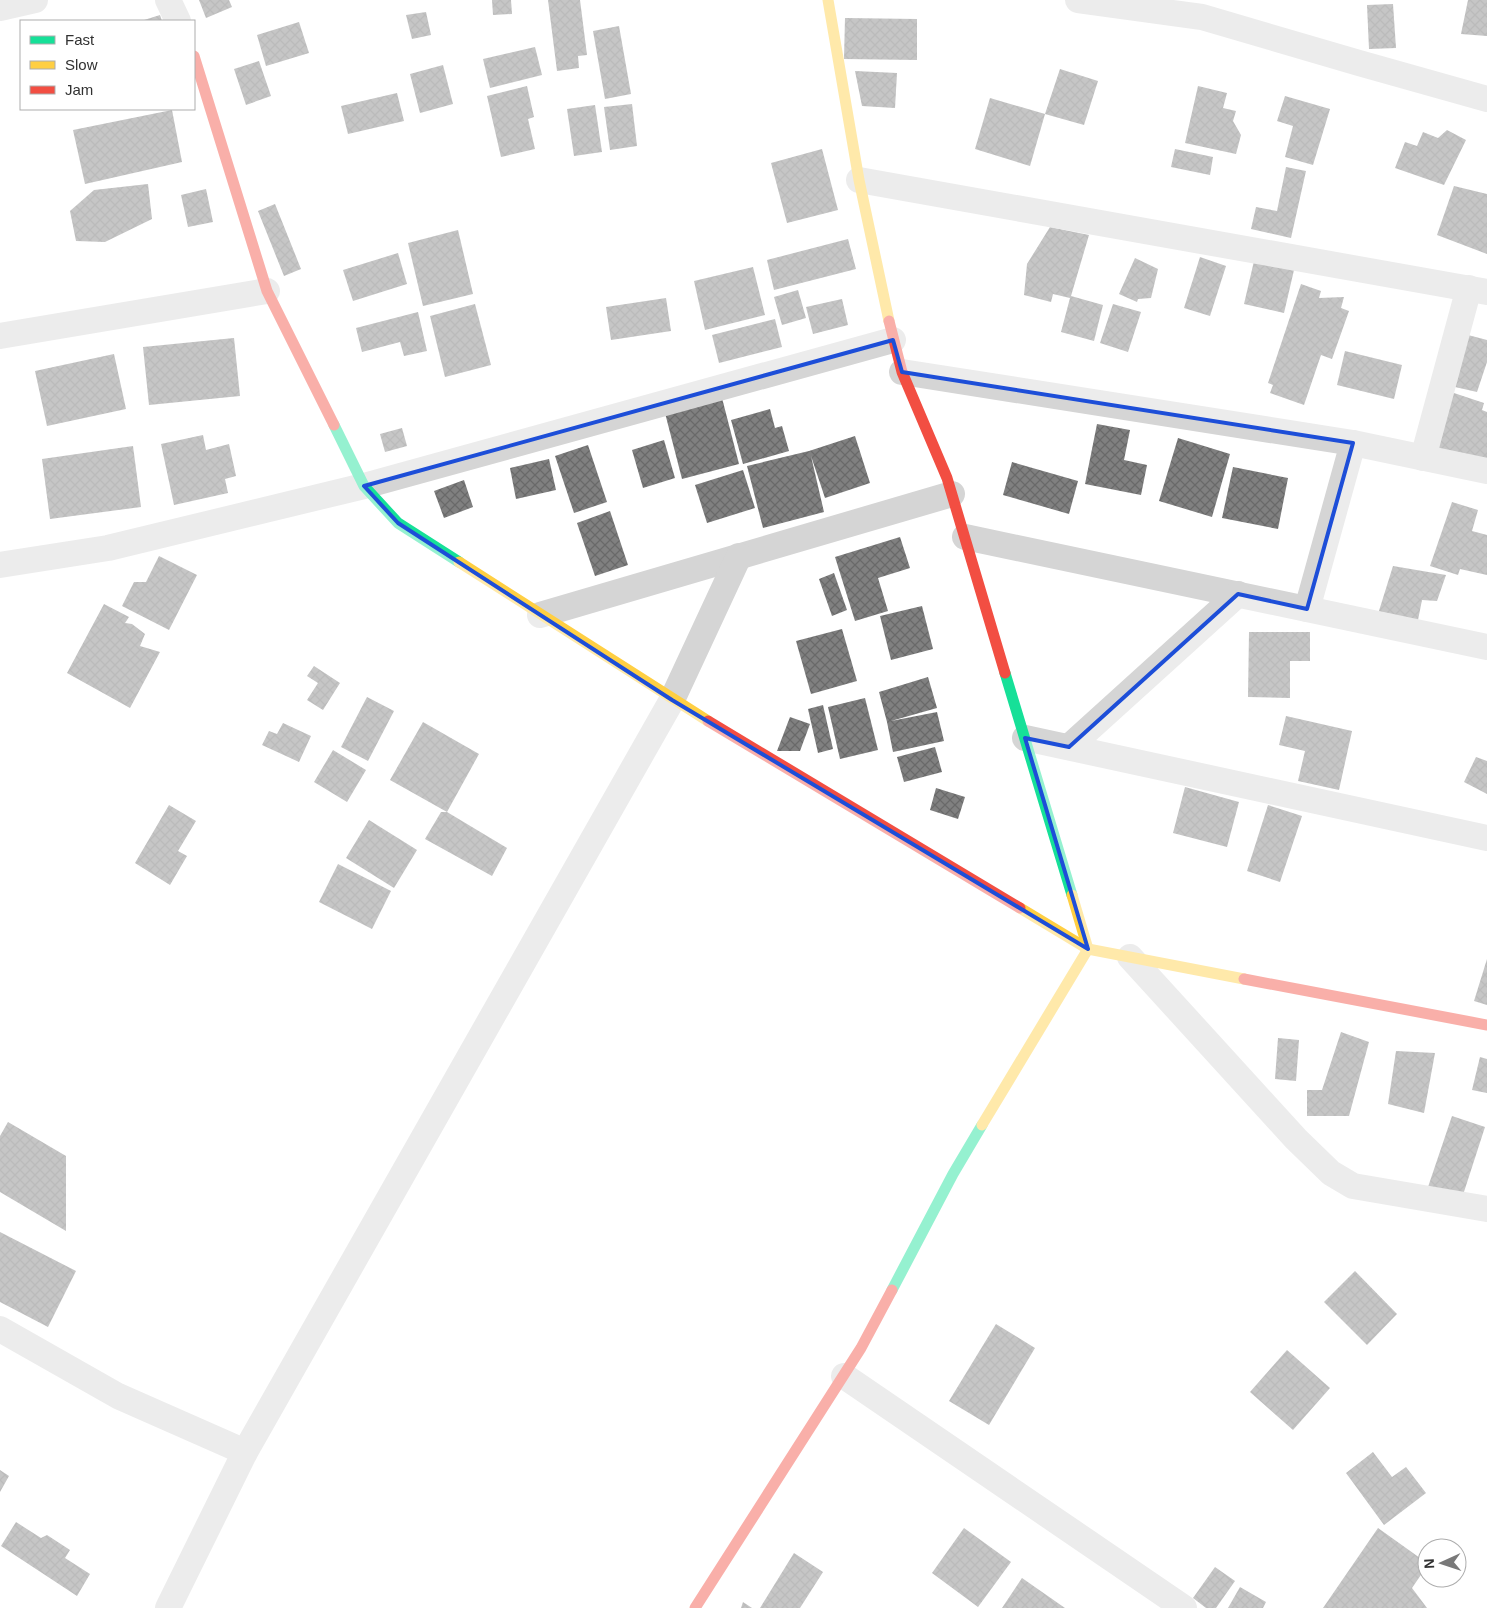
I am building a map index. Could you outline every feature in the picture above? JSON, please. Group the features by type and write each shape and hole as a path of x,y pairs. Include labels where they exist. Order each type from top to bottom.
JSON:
{"street":[{"path":"0,8 35,0"},
{"path":"168,0 178,20"},
{"path":"695,1608 861,1348 953,1174 1088,949 947,478 902,372 893,340 859,180 828,0"},
{"path":"1078,0 1202,16 1359,64 1487,99"},
{"path":"195,59 267,291 364,486 398,523 672,700 1088,949 1487,1024"},
{"path":"859,180 1478,290 1423,458"},
{"path":"0,336 267,291"},
{"path":"0,565 108,548 364,486 893,340"},
{"path":"902,372 1352,442 1487,471"},
{"path":"1307,609 1352,442"},
{"path":"540,614 952,494"},
{"path":"965,537 1487,648"},
{"path":"168,1608 245,1452 672,700 739,556"},
{"path":"1068,747 1238,594"},
{"path":"1025,738 1487,838"},
{"path":"1130,957 1296,1139 1331,1173 1353,1186 1487,1209"},
{"path":"0,1329 118,1396 245,1452"},
{"path":"844,1376 1182,1607"}],"highlighted area":[{"path":"893,340 902,372 1353,443 1307,609 1238,594 1069,747 1025,738 1088,949 672,700 398,523 364,486"}],"building":[{"path":"199,0 229,0 232,7 206,18"},
{"path":"492,0 511,0 512,14 493,15"},
{"path":"548,0 580,0 587,55 578,56 579,68 557,71"},
{"path":"1468,0 1487,0 1487,36 1461,34"},
{"path":"1393,4 1396,48 1369,49 1367,5"},
{"path":"426,12 431,35 412,39 406,15"},
{"path":"160,15 162,20 144,20"},
{"path":"845,18 917,19 917,60 844,59"},
{"path":"299,22 309,53 266,66 257,35"},
{"path":"619,26 631,94 605,99 593,31"},
{"path":"535,47 542,75 490,88 483,59"},
{"path":"259,61 271,96 246,105 234,69"},
{"path":"443,65 453,104 420,113 410,74"},
{"path":"1060,69 1098,81 1084,125 1045,114"},
{"path":"855,71 897,73 895,108 862,106"},
{"path":"527,86 534,117 528,119 535,149 501,157 487,96"},
{"path":"1198,86 1227,93 1223,108 1236,111 1233,121 1241,135 1236,154 1185,143"},
{"path":"397,93 404,121 348,134 341,106"},
{"path":"1285,96 1330,109 1313,165 1285,157 1293,126 1277,121"},
{"path":"990,98 1045,114 1030,166 975,149"},
{"path":"632,104 637,146 610,150 604,107"},
{"path":"595,105 602,152 574,156 567,109"},
{"path":"172,110 182,162 85,184 73,130"},
{"path":"1447,130 1466,140 1444,185 1395,168 1405,142 1417,146 1423,132 1438,138"},
{"path":"822,149 838,210 787,223 771,163"},
{"path":"1175,149 1213,157 1210,175 1171,167"},
{"path":"1286,167 1306,171 1291,238 1251,229 1256,207 1277,211"},
{"path":"148,184 152,219 105,242 76,241 70,211 94,190"},
{"path":"1454,186 1487,194 1487,254 1437,235"},
{"path":"206,189 213,222 188,227 181,195"},
{"path":"275,204 301,269 284,276 258,211"},
{"path":"1050,227 1089,235 1071,296 1103,305 1094,341 1061,332 1070,298 1053,294 1051,302 1024,295 1027,264"},
{"path":"458,230 473,294 423,306 408,243"},
{"path":"848,239 856,269 774,290 767,260"},
{"path":"398,253 407,284 353,301 343,270"},
{"path":"1200,257 1226,266 1210,316 1184,308"},
{"path":"1135,258 1158,269 1151,298 1138,299 1137,302 1119,294"},
{"path":"1254,261 1294,270 1284,313 1244,304"},
{"path":"753,267 765,315 705,330 694,281"},
{"path":"1301,284 1321,291 1319,298 1344,297 1341,308 1349,311 1332,359 1321,355 1304,405 1270,393 1273,385 1268,383"},
{"path":"798,290 806,318 782,325 774,297"},
{"path":"666,298 671,331 611,340 606,307"},
{"path":"842,299 848,325 813,334 806,307"},
{"path":"475,304 491,365 445,377 430,316"},
{"path":"1113,304 1141,312 1128,352 1100,343"},
{"path":"418,312 427,351 404,356 400,342 362,352 356,328"},
{"path":"775,319 782,347 719,363 712,335"},
{"path":"1468,335 1487,340 1487,362 1477,392 1455,387"},
{"path":"234,338 240,396 149,405 143,347"},
{"path":"1345,351 1402,365 1394,399 1337,385"},
{"path":"114,354 126,409 47,426 35,371"},
{"path":"1451,392 1484,403 1482,410 1487,412 1487,461 1435,451"},
{"path":"722,398 739,464 682,479 665,413"},
{"path":"770,409 775,428 782,426 789,451 743,464 731,420"},
{"path":"1097,424 1130,430 1124,460 1147,465 1141,495 1085,484"},
{"path":"402,428 407,446 385,452 380,434"},
{"path":"203,435 206,450 229,444 236,476 225,479 228,493 174,505 161,444"},
{"path":"855,436 870,483 825,498 811,456 824,512 763,528 747,466 809,451"},
{"path":"1178,438 1230,454 1212,517 1159,501"},
{"path":"664,440 675,478 643,488 632,450"},
{"path":"588,445 607,502 574,513 555,456"},
{"path":"133,446 141,507 50,519 42,459"},
{"path":"549,459 556,490 516,499 510,468"},
{"path":"1012,462 1078,481 1069,514 1003,495"},
{"path":"1233,467 1288,478 1278,529 1222,518"},
{"path":"743,470 755,508 707,523 695,485"},
{"path":"464,480 473,507 444,518 434,491"},
{"path":"1452,502 1478,510 1472,531 1487,535 1487,575 1460,569 1458,575 1430,566"},
{"path":"610,511 628,565 595,576 577,523"},
{"path":"900,537 910,568 878,578 888,611 855,621 835,557"},
{"path":"159,556 197,575 169,630 122,606 134,582 146,582"},
{"path":"1393,566 1446,575 1437,601 1422,600 1417,625 1378,614"},
{"path":"834,573 847,610 832,616 819,579"},
{"path":"104,604 129,617 125,623 132,624 145,634 140,646 160,652 130,708 67,673"},
{"path":"922,606 933,649 891,660 880,616"},
{"path":"842,629 857,681 811,694 796,641"},
{"path":"1249,632 1310,632 1310,661 1290,661 1290,698 1248,697"},
{"path":"314,666 340,683 323,710 307,700 318,683 307,676"},
{"path":"928,677 937,708 891,721 937,712 944,741 893,752 879,692"},
{"path":"367,697 394,711 368,761 341,747"},
{"path":"865,698 878,750 840,759 828,707"},
{"path":"823,705 833,749 818,753 808,709"},
{"path":"1286,716 1352,731 1339,790 1298,781 1305,751 1279,745"},
{"path":"790,717 810,724 800,751 777,751"},
{"path":"423,722 479,754 447,812 390,780"},
{"path":"283,723 311,736 299,762 262,745 269,731 277,734"},
{"path":"935,747 942,772 904,782 897,757"},
{"path":"333,750 366,770 347,802 314,782"},
{"path":"1476,757 1487,761 1487,794 1464,782"},
{"path":"1185,787 1239,802 1227,847 1173,833"},
{"path":"936,788 965,797 958,819 930,810"},
{"path":"169,805 196,821 178,851 187,856 170,885 135,863"},
{"path":"1268,805 1302,816 1280,882 1247,871"},
{"path":"441,812 447,812 507,848 492,876 425,839"},
{"path":"369,820 417,850 394,888 346,858"},
{"path":"338,864 391,891 372,929 319,902"},
{"path":"1487,959 1487,1005 1474,1001"},
{"path":"1341,1032 1369,1042 1349,1116 1307,1116 1307,1090 1322,1090"},
{"path":"1278,1038 1299,1040 1296,1081 1275,1079"},
{"path":"1396,1051 1435,1053 1424,1113 1388,1104"},
{"path":"1480,1057 1487,1059 1487,1093 1472,1090"},
{"path":"1452,1116 1485,1127 1462,1198 1428,1187"},
{"path":"8,1122 66,1156 66,1231 0,1192 0,1136"},
{"path":"0,1232 76,1271 48,1327 0,1302"},
{"path":"1355,1271 1397,1314 1367,1345 1324,1302"},
{"path":"996,1324 1035,1348 989,1425 949,1401"},
{"path":"1287,1350 1330,1388 1293,1430 1250,1392"},
{"path":"1373,1452 1392,1477 1406,1467 1426,1493 1384,1525 1346,1473"},
{"path":"0,1470 9,1476 0,1492"},
{"path":"16,1522 41,1538 47,1535 70,1550 65,1558 90,1574 77,1596 1,1546"},
{"path":"964,1528 1011,1562 978,1607 932,1573"},
{"path":"1378,1528 1417,1556 1417,1581 1412,1588 1427,1608 1323,1608"},
{"path":"794,1553 823,1572 800,1608 760,1608"},
{"path":"1215,1567 1235,1581 1216,1608 1206,1608 1193,1598"},
{"path":"1022,1578 1065,1608 1002,1608"},
{"path":"1240,1587 1266,1602 1263,1608 1228,1608"},
{"path":"743,1602 752,1608 741,1608"}],"traffic: fast":[{"path":"334,425 364,486 398,523 459,562"},
{"path":"1005,673 1072,895"},
{"path":"892,1290 953,1174 982,1125"}],"traffic: slow":[{"path":"828,0 859,180 889,321"},
{"path":"459,562 708,721"},
{"path":"982,1125 1088,949 1072,895"},
{"path":"1020,908 1088,949 1244,979"}],"traffic: jam":[{"path":"195,59 267,291 334,425"},
{"path":"889,321 902,372 947,478 1005,673"},
{"path":"708,721 1020,908"},
{"path":"1244,979 1487,1025"},
{"path":"695,1608 861,1348 892,1290"}]}
